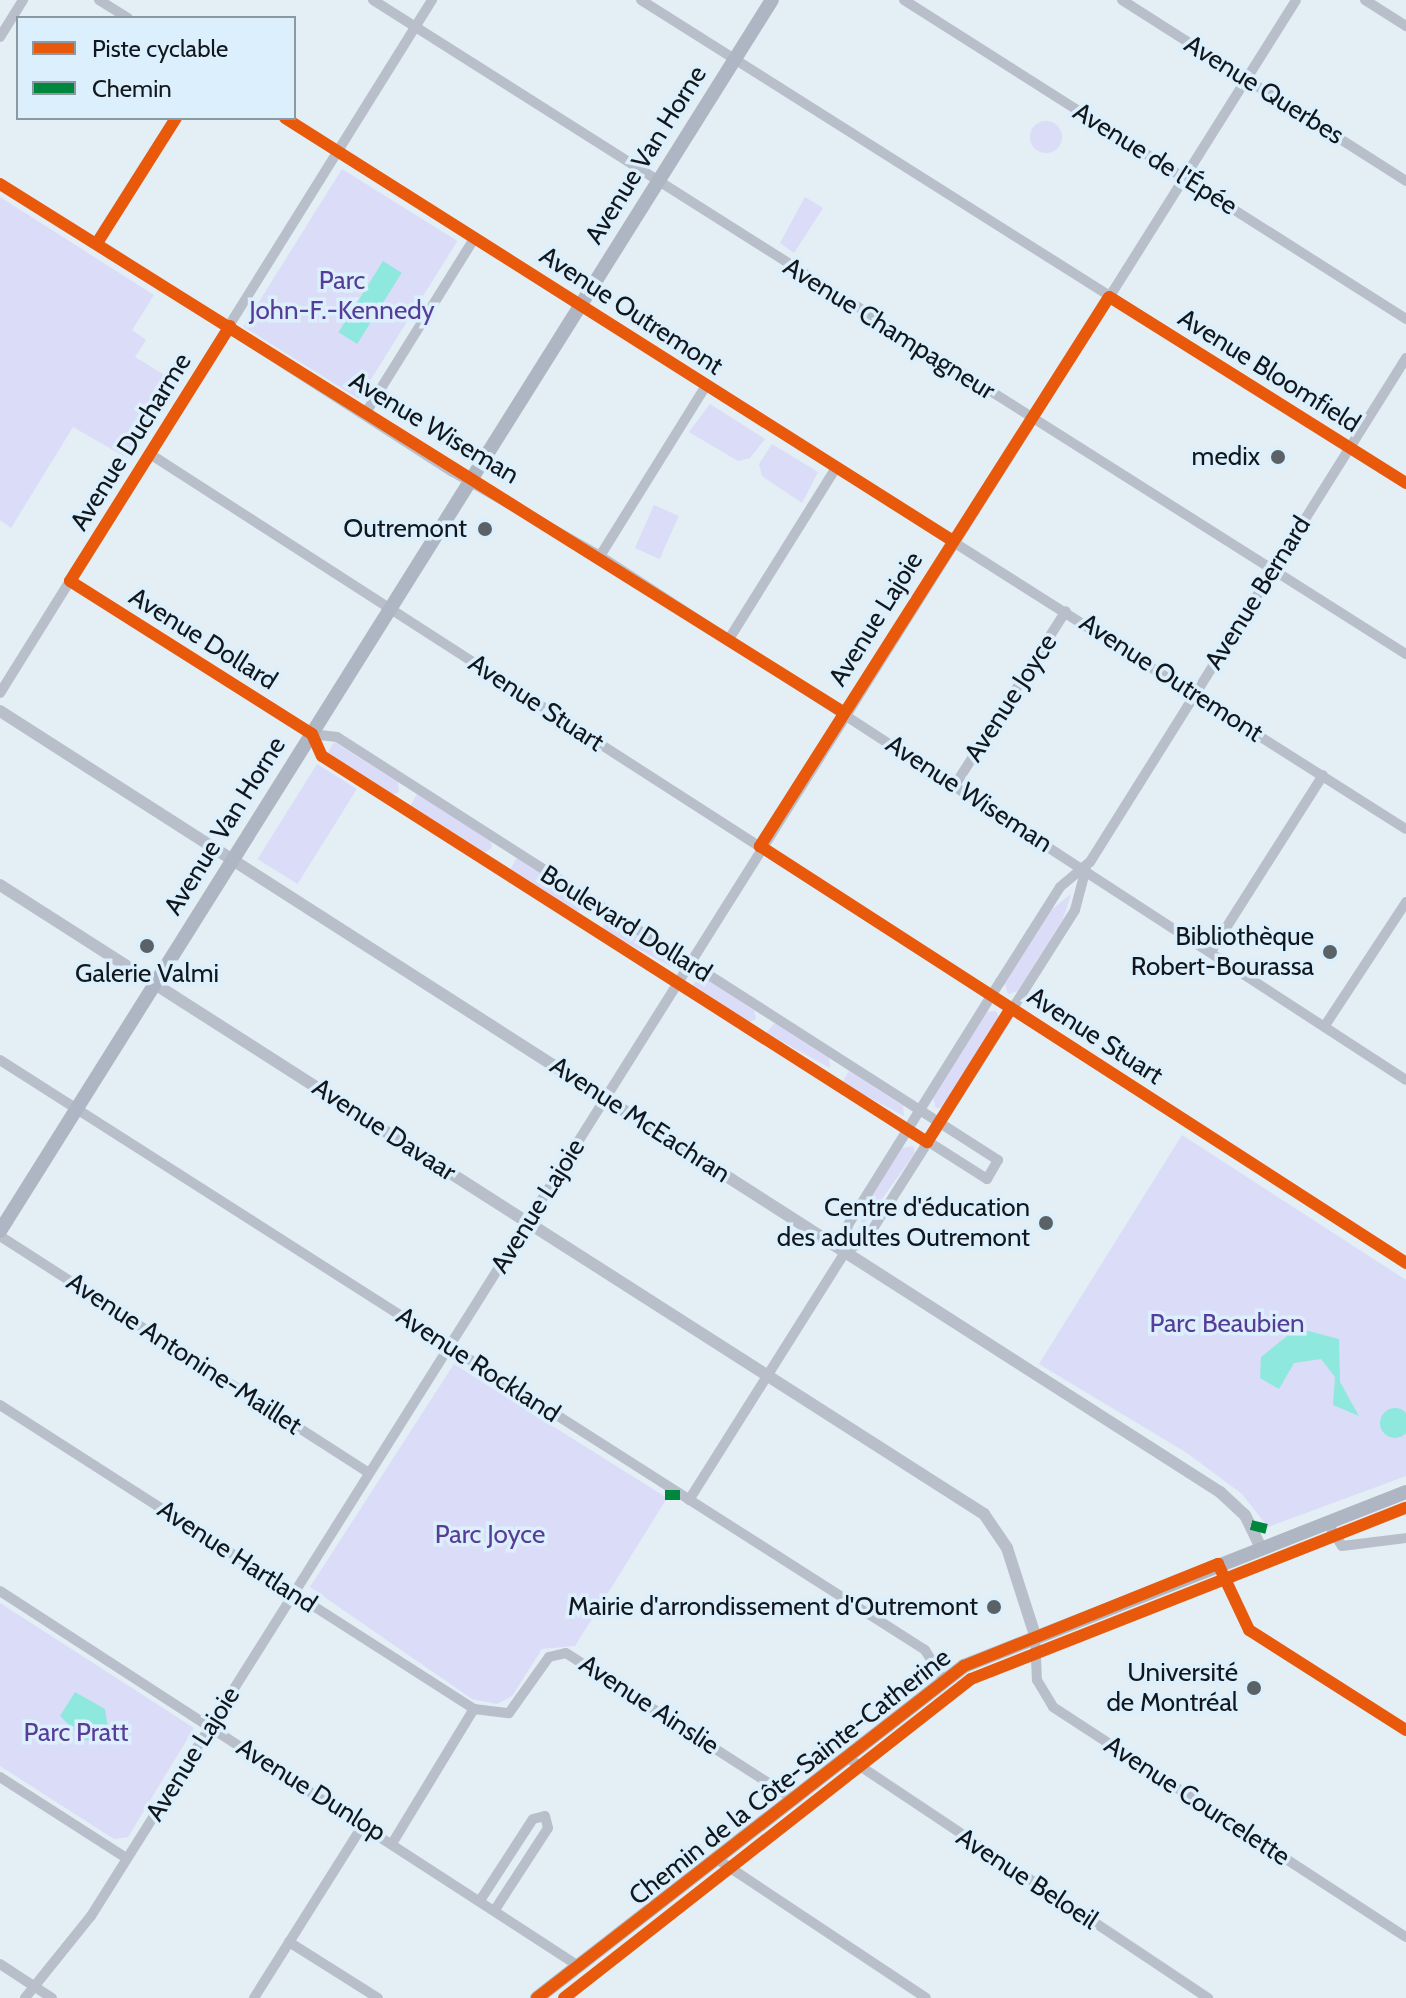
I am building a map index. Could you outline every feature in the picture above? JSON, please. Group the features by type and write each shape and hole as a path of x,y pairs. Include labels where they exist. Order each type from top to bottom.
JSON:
{"main road":[{"name":"Avenue Van Horne","path":"0,1233 772,0"},
{"name":"Chemin de la Côte-Sainte-Catherine","path":"537,1998 720,1861 944,1681 1035,1635 1406,1492"}],"street":[{"path":"0,37 23,0"},
{"path":"99,0 125,16"},
{"name":"Avenue Champagneur","path":"373,0 1406,654"},
{"name":"Avenue Ducharme","path":"0,693 432,0"},
{"name":"Avenue Bloomfield","path":"641,0 1406,483"},
{"name":"Avenue de l'Épée","path":"904,0 1406,319"},
{"name":"Avenue Querbes","path":"1122,0 1406,181"},
{"name":"Avenue Lajoie","path":"25,1998 36,1987 126,1858 210,1726 528,1223 843,712 1296,0"},
{"path":"1365,0 1406,26"},
{"path":"97,243 175,120"},
{"name":"Avenue Outremont","path":"288,120 1406,829"},
{"name":"Avenue Wiseman","path":"0,184 230,326 471,481 600,556 1326,1024 1406,1080"},
{"path":"365,414 475,237"},
{"name":"Avenue Bernard","path":"845,1252 867,1238 1075,910 1086,868 1406,358"},
{"path":"600,556 706,386"},
{"name":"Avenue Stuart","path":"150,454 1406,1263"},
{"path":"729,639 836,468"},
{"name":"Avenue Dollard","path":"70,581 312,734"},
{"name":"Avenue Joyce","path":"955,785 1066,611"},
{"name":"Avenue McEachran","path":"0,711 1226,1497 1261,1548"},
{"name":"Boulevard Dollard","path":"312,734 337,737 998,1160 987,1179 322,756 312,734"},
{"path":"1212,950 1323,775"},
{"name":"Avenue Bernard","path":"845,1252 848,1225 907,1130 1060,887 1086,868"},
{"name":"Avenue Davaar","path":"0,885 988,1517 1007,1548 1035,1635"},
{"path":"1326,1024 1406,902"},
{"name":"Avenue Rockland","path":"0,1060 929,1653 944,1681"},
{"name":"Avenue Antonine-Maillet","path":"0,1233 368,1472"},
{"path":"689,1500 845,1252"},
{"name":"Avenue Hartland","path":"0,1405 474,1709"},
{"path":"1327,1522 1342,1546 1406,1538"},
{"path":"1218,1564 1249,1630 1406,1730"},
{"name":"Avenue Dunlop","path":"0,1591 496,1908 580,1967"},
{"name":"Avenue Courcelette","path":"1035,1635 1037,1680 1053,1707 1406,1937"},
{"name":"Avenue Ainslie","path":"474,1709 509,1713 549,1657 566,1653 795,1800"},
{"path":"393,1842 474,1709"},
{"name":"Avenue Beloeil","path":"848,1758 1208,1998"},
{"path":"0,1777 126,1858"},
{"path":"481,1899 533,1819 545,1816 548,1828 496,1908"},
{"path":"254,1998 363,1825"},
{"path":"720,1861 926,1998"},
{"path":"289,1942 378,1998"},
{"path":"0,1964 52,1998"}],"green space":[{"path":"1046,121 1057,126 1062,137 1057,148 1046,153 1035,148 1030,137 1035,126"},
{"name":"Parc John-F.-Kennedy","path":"342,169 457,241 359,399 243,327"},
{"path":"0,197 154,295 132,330 146,340 135,357 179,384 129,459 73,427 11,528 0,520"},
{"path":"805,197 823,208 794,253 780,243"},
{"path":"710,404 765,439 750,458 738,461 689,432"},
{"path":"772,444 818,472 802,503 762,476 759,464"},
{"path":"654,505 679,516 660,559 635,548"},
{"path":"334,742 398,782 399,792 392,795 327,754"},
{"path":"317,764 357,789 298,884 258,859"},
{"path":"417,794 491,841 492,848 484,853 410,806"},
{"path":"517,858 581,899 583,909 575,912 510,870"},
{"path":"1071,894 1063,919 1018,991 1008,994 1005,984 1050,911"},
{"path":"609,917 671,957 672,967 601,929"},
{"path":"700,975 754,1010 756,1019 748,1023 692,986"},
{"path":"996,1011 1000,1020 945,1107 936,1108 933,1098 987,1012"},
{"path":"775,1023 829,1058 830,1068 766,1033"},
{"path":"849,1071 903,1106 904,1116 842,1083"},
{"name":"Parc Beaubien","path":"1182,1135 1406,1280 1406,1476 1268,1527 1242,1494 1187,1453 1039,1364"},
{"path":"913,1146 915,1153 858,1232 865,1206 902,1148"},
{"name":"Parc Joyce","path":"454,1364 667,1498 575,1646 542,1649 512,1696 497,1704 472,1699 310,1587"},
{"name":"Parc Pratt","path":"0,1603 194,1728 128,1837 114,1839 0,1766"}],"shaded area":[{"path":"383,261 402,273 357,344 338,332"},
{"path":"1297,1328 1339,1339 1340,1382 1359,1416 1333,1405 1335,1377 1321,1359 1294,1363 1279,1389 1260,1378 1261,1357"},
{"path":"1395,1408 1406,1412 1406,1434 1395,1438 1384,1434 1380,1423 1384,1412"},
{"path":"75,1692 105,1709 108,1728 99,1741 84,1740 60,1716"}],"marked path":[{"path":"665,1495 680,1495"},
{"path":"1251,1525 1267,1529"}],"cycle path":[{"path":"97,243 175,120"},
{"path":"288,120 953,541"},
{"path":"0,184 843,712"},
{"path":"1406,483 1109,297 760,846 1406,1263"},
{"path":"230,326 70,581 312,734 322,756 927,1142 1011,1008"},
{"path":"564,1998 971,1679 1406,1508"},
{"path":"537,1998 964,1666 1218,1564 1249,1630 1406,1730"}],"place":[{"name":"medix","path":"1278,457"},
{"name":"Outremont","path":"485,529"},
{"name":"Galerie Valmi","path":"147,946"},
{"name":"Bibliothèque Robert-Bourassa","path":"1330,952"},
{"name":"Centre d'éducation des adultes Outremont","path":"1046,1223"},
{"name":"Mairie d'arrondissement d'Outremont","path":"994,1607"},
{"name":"Université de Montréal","path":"1254,1688"}]}
